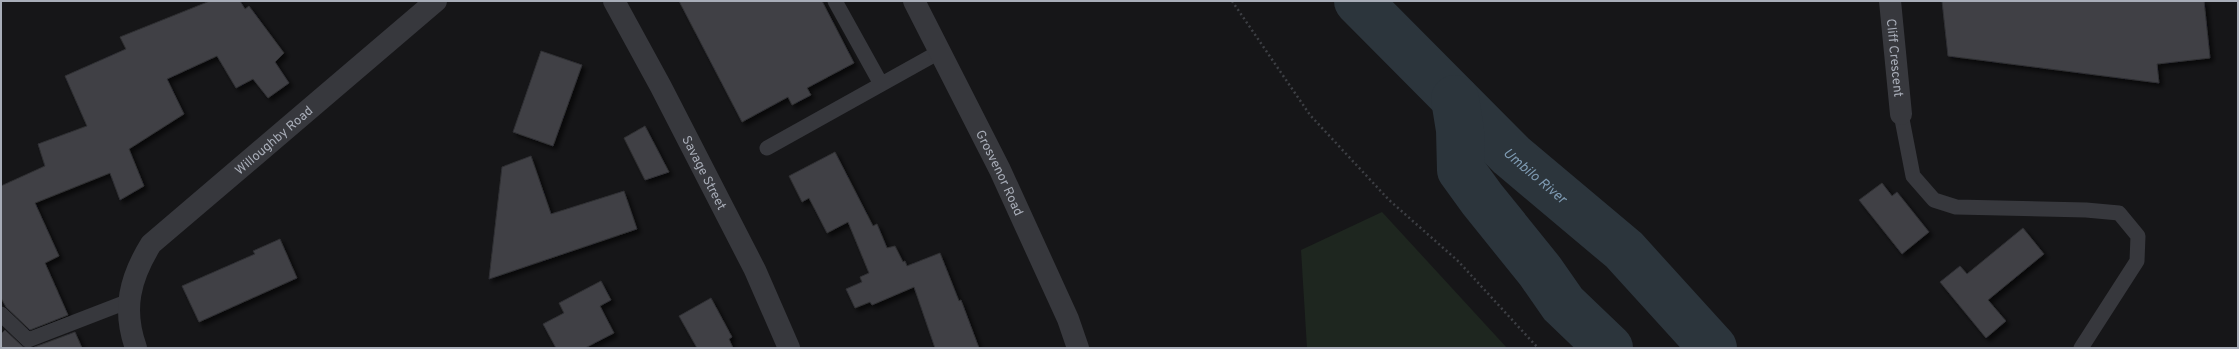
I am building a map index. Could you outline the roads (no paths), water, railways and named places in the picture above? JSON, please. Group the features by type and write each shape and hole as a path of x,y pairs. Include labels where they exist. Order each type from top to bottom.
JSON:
{"street":[{"name":"Willoughby Road","path":"136,348 129,330 130,297 140,261 151,244 436,1"},
{"name":"Savage Street","path":"614,1 665,94 755,270 789,348"},
{"name":"Grosvenor Road","path":"914,1 941,51 1003,177 1068,319 1078,348"},
{"name":"Cliff Crescent","path":"1890,1 1901,114"}],"lane":[{"path":"835,1 881,84"},
{"path":"767,148 941,51"},
{"path":"1901,114 1913,176 1934,200 1956,207 2086,210 2119,213 2138,236 2137,261 2081,348"},
{"path":"1,314 29,344 130,297"}],"waterway":[{"name":"Umbilo River","path":"1358,1 1511,155 1624,250 1713,348"},
{"path":"1455,99 1460,130 1461,170 1482,199 1540,271 1563,304 1609,348"}]}
